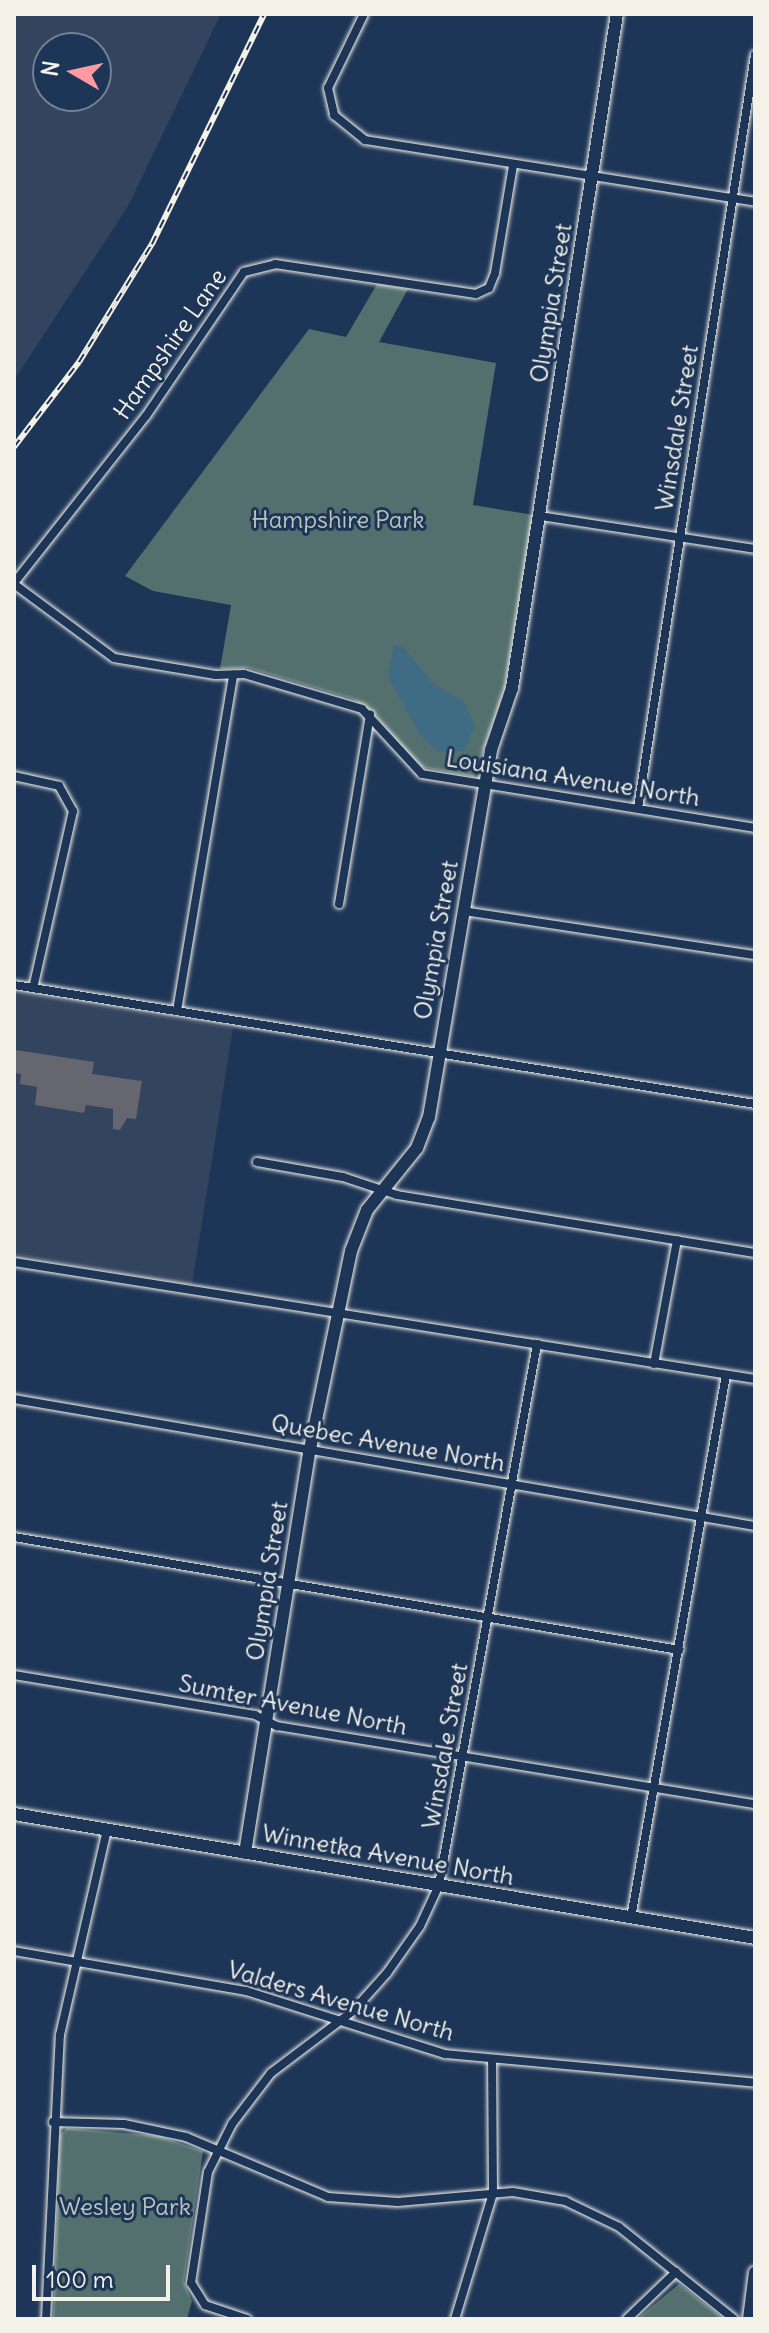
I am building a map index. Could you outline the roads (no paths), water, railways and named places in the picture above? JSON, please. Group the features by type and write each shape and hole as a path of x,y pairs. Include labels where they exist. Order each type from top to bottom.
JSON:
{"street":[{"path":"364,14 331,75 334,115 365,140 755,202"},
{"name":"Olympia Street","path":"245,1853 310,1449 336,1315 360,1223 424,1133 486,785 512,688 617,14"},
{"name":"Winsdale Street","path":"638,808 755,55"},
{"name":"Hampshire Lane","path":"14,583 146,416 244,272 275,264 476,294 489,288 495,273 513,165"},
{"path":"540,516 755,549"},
{"path":"14,583 114,658 233,675 370,715 339,904"},
{"path":"177,1011 233,675"},
{"name":"Louisiana Avenue North","path":"370,715 412,770 486,785 755,828"},
{"path":"14,776 59,786 73,811 33,988"},
{"path":"463,911 755,955"},
{"path":"14,985 755,1104"},
{"path":"257,1162 383,1190 755,1253"},
{"path":"654,1364 677,1240"},
{"path":"14,1262 755,1379"},
{"name":"Winsdale Street","path":"247,2319 205,2305 190,2268 216,2151 271,2073 336,2021 387,1973 439,1885 537,1344"},
{"path":"631,1918 726,1375"},
{"name":"Quebec Avenue North","path":"14,1399 755,1526"},
{"path":"14,1537 487,1622 679,1650"},
{"name":"Sumter Avenue North","path":"14,1675 463,1756 755,1804"},
{"name":"Winnetka Avenue North","path":"14,1814 755,1938"},
{"path":"46,2319 53,2122 74,1961 107,1829"},
{"name":"Valders Avenue North","path":"14,1951 246,1991 406,2045 492,2061 755,2083"},
{"path":"455,2319 493,2193 492,2061"},
{"path":"53,2122 157,2129 328,2197 398,2202 493,2193 536,2194 595,2214 676,2272 734,2319"},
{"path":"627,2319 676,2272"},
{"path":"749,2319 755,2272"}],"railway":[{"path":"14,447 79,362 152,244 264,14"}],"park label":[{"name":"Hampshire Park","path":"338,520"},
{"name":"Wesley Park","path":"125,2207"}]}
